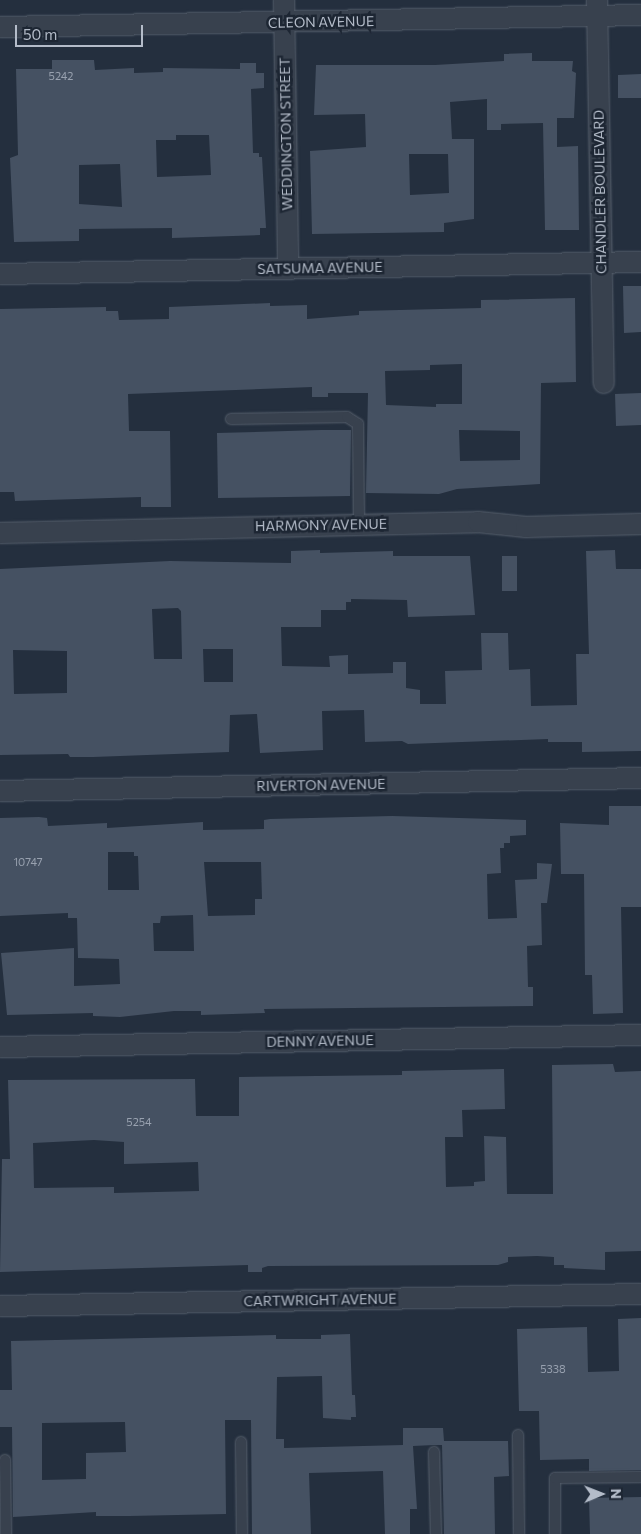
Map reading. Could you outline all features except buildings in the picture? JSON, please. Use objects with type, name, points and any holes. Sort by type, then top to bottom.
[{"type":"street","name":"WEDDINGTON STREET","points":[[284,0],[288,268]]},
{"type":"street","name":"CLEON AVENUE","points":[[0,28],[284,22],[597,8],[641,16]]},
{"type":"street","name":"CHANDLER BOULEVARD","points":[[597,8],[604,383]]},
{"type":"street","name":"SATSUMA AVENUE","points":[[0,274],[641,262]]},
{"type":"street","name":"HARMONY AVENUE","points":[[0,533],[360,524],[505,523],[526,527],[641,524]]},
{"type":"street","name":"RIVERTON AVENUE","points":[[0,791],[641,778]]},
{"type":"street","name":"DENNY AVENUE","points":[[0,1047],[641,1035]]},
{"type":"street","name":"CARTWRIGHT AVENUE","points":[[0,1306],[641,1294]]},
{"type":"lane","points":[[231,420],[347,417],[358,424],[360,524]]},
{"type":"lane","points":[[518,1434],[519,1534]]},
{"type":"lane","points":[[241,1442],[242,1534]]},
{"type":"lane","points":[[434,1452],[436,1534]]},
{"type":"lane","points":[[5,1460],[6,1534]]},
{"type":"lane","points":[[555,1534],[555,1478],[641,1476]]}]
